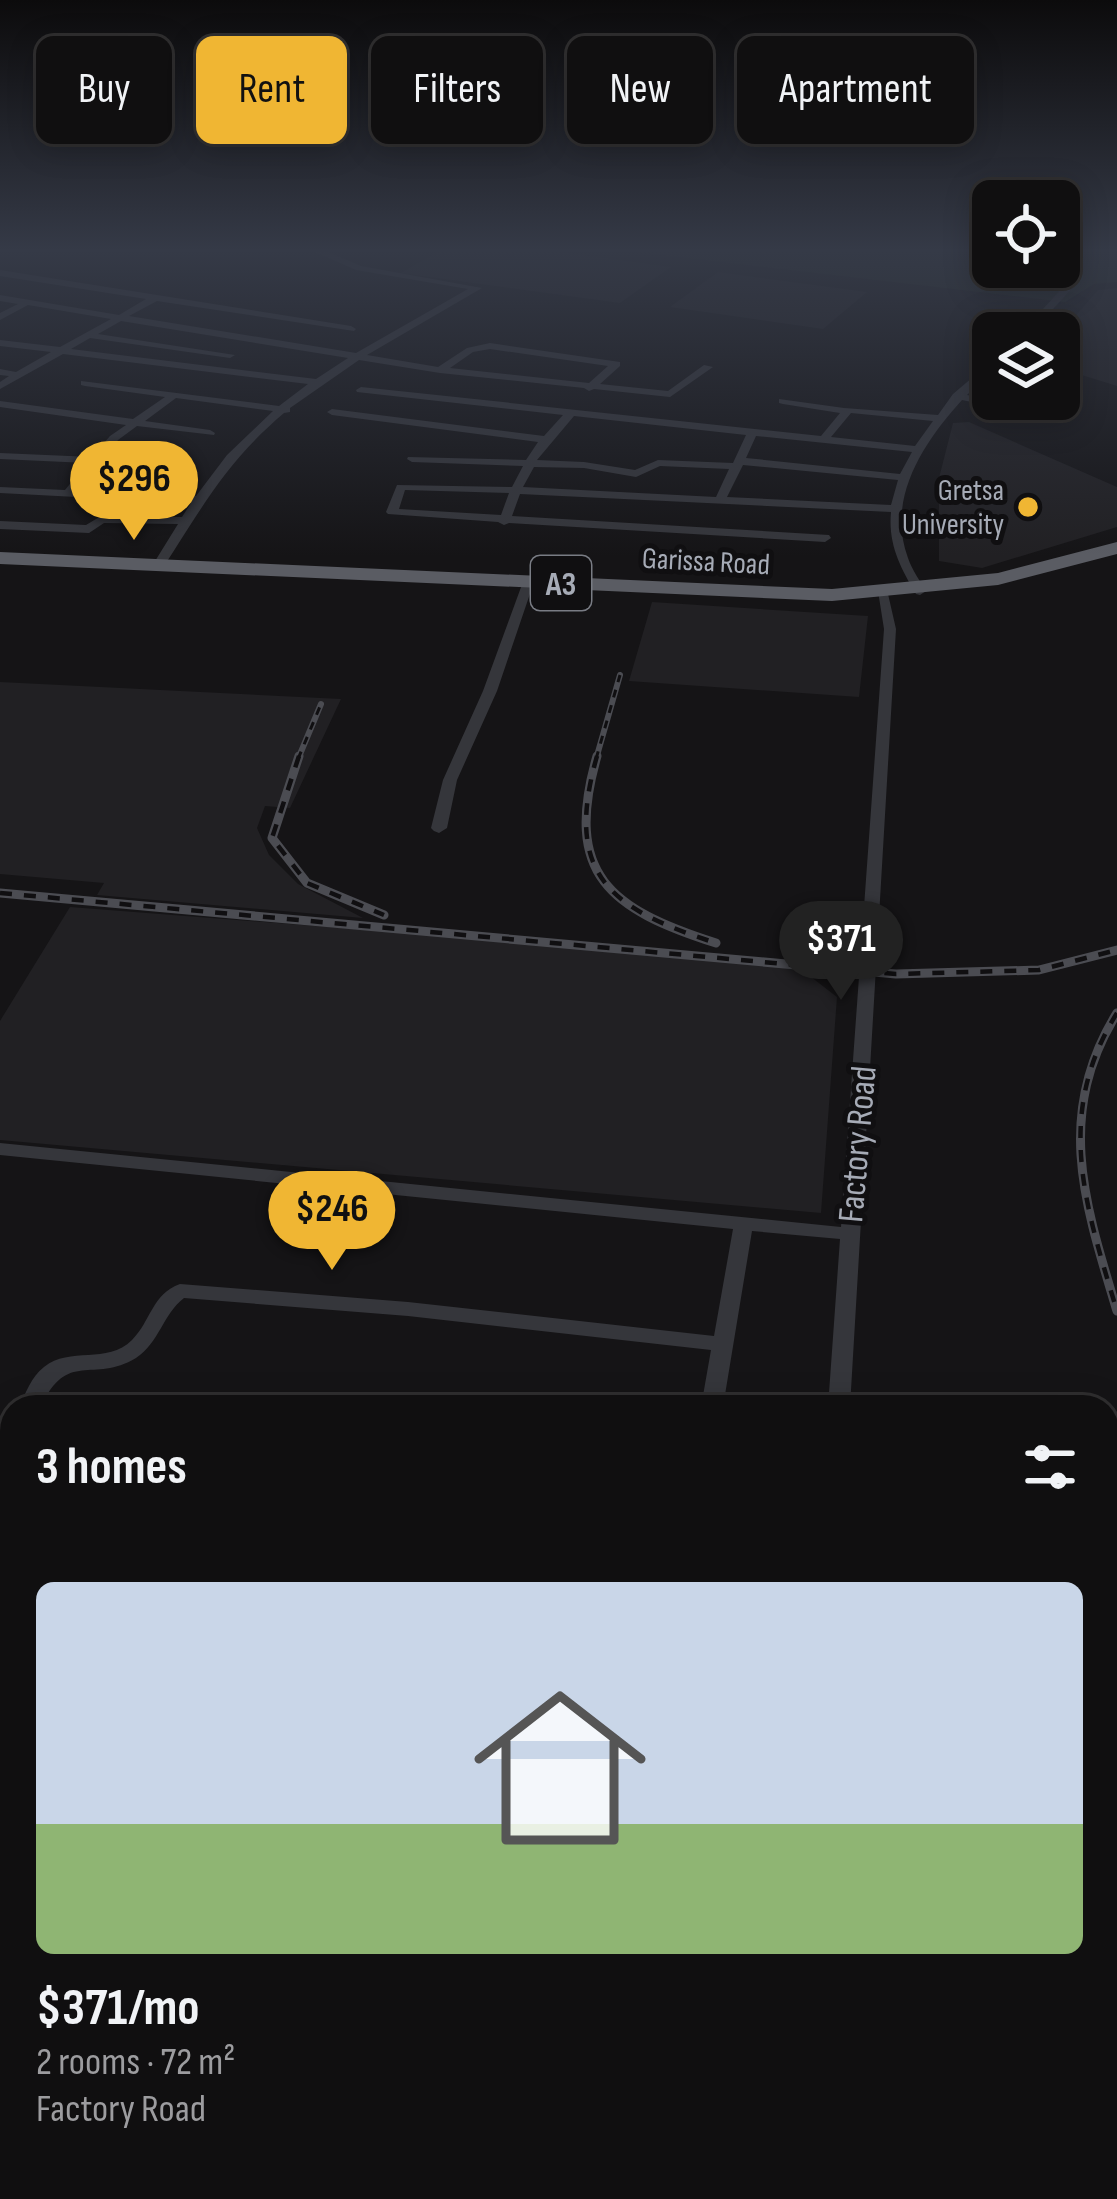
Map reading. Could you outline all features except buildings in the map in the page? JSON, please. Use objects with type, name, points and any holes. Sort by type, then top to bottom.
[{"type":"highway","name":"Garissa Road","points":[[0,558],[882,594],[998,579],[1117,548]]},
{"type":"street","points":[[0,386],[57,351]]},
{"type":"street","points":[[63,351],[322,382]]},
{"type":"street","points":[[196,351],[230,355]]},
{"type":"street","points":[[207,368],[239,351]]},
{"type":"street","points":[[312,351],[440,370],[670,394],[708,367]]},
{"type":"street","points":[[158,566],[234,452],[322,382],[373,351]]},
{"type":"street","points":[[440,370],[469,351]]},
{"type":"street","points":[[522,351],[616,364]]},
{"type":"street","points":[[589,388],[629,355]]},
{"type":"street","points":[[0,372],[17,374]]},
{"type":"street","points":[[507,406],[531,381]]},
{"type":"street","points":[[85,383],[286,410]]},
{"type":"street","points":[[920,591],[895,553],[893,509],[938,418],[972,383]]},
{"type":"street","points":[[362,390],[920,450]]},
{"type":"street","points":[[960,394],[972,397]]},
{"type":"street","points":[[68,493],[94,460],[174,395]]},
{"type":"street","points":[[425,424],[452,401]]},
{"type":"street","points":[[784,401],[938,418]]},
{"type":"street","points":[[0,404],[210,433]]},
{"type":"street","points":[[465,429],[489,404]]},
{"type":"street","points":[[824,439],[844,411]]},
{"type":"street","points":[[332,412],[546,440]]},
{"type":"street","points":[[504,523],[528,464],[572,413]]},
{"type":"street","points":[[658,463],[672,424]]},
{"type":"street","points":[[720,501],[752,433]]},
{"type":"street","points":[[0,456],[183,464]]},
{"type":"street","points":[[412,460],[636,474],[658,463],[738,464],[907,478]]},
{"type":"street","points":[[119,496],[144,462]]},
{"type":"street","points":[[825,538],[504,523],[392,512],[401,487],[893,509]]},
{"type":"street","points":[[0,490],[200,500]]},
{"type":"street","points":[[679,531],[686,499]]},
{"type":"street","points":[[768,535],[771,503]]},
{"type":"street","points":[[0,525],[89,529],[101,519],[188,521]]},
{"type":"street","points":[[440,828],[450,780],[490,691],[528,582]]},
{"type":"street","name":"Factory Road","points":[[840,1395],[890,629],[882,594]]},
{"type":"street","points":[[0,1149],[849,1234]]},
{"type":"street","points":[[714,1395],[743,1225]]},
{"type":"street","points":[[34,1395],[40,1378],[53,1367],[120,1357],[138,1347],[167,1298],[180,1291],[408,1309],[722,1344]]},
{"type":"shaded area","points":[[1080,351],[1117,351],[1117,386],[1080,375]]},
{"type":"shaded area","name":"Gretsa University","points":[[969,422],[1117,487],[1117,527],[982,568],[939,561],[939,478],[953,423]]},
{"type":"shaded area","points":[[652,602],[868,616],[859,697],[629,681]]},
{"type":"shaded area","points":[[0,682],[341,699],[290,808],[265,806],[257,828],[269,855],[298,884],[363,918],[97,895],[104,883],[0,874]]},
{"type":"shaded area","points":[[70,907],[793,963],[837,997],[821,1213],[0,1140],[0,1021]]},
{"type":"railway","points":[[596,759],[620,675]]},
{"type":"railway","points":[[298,759],[321,704]]},
{"type":"railway","points":[[597,756],[586,831],[604,881],[648,916],[716,943]]},
{"type":"railway","points":[[298,759],[272,838],[307,883],[384,915]]},
{"type":"railway","points":[[0,893],[896,974],[1039,970],[1117,950]]},
{"type":"railway","points":[[1117,1013],[1098,1050],[1081,1124],[1086,1197],[1117,1311]]},
{"type":"place","name":"Gretsa University","points":[[1028,507]]}]
